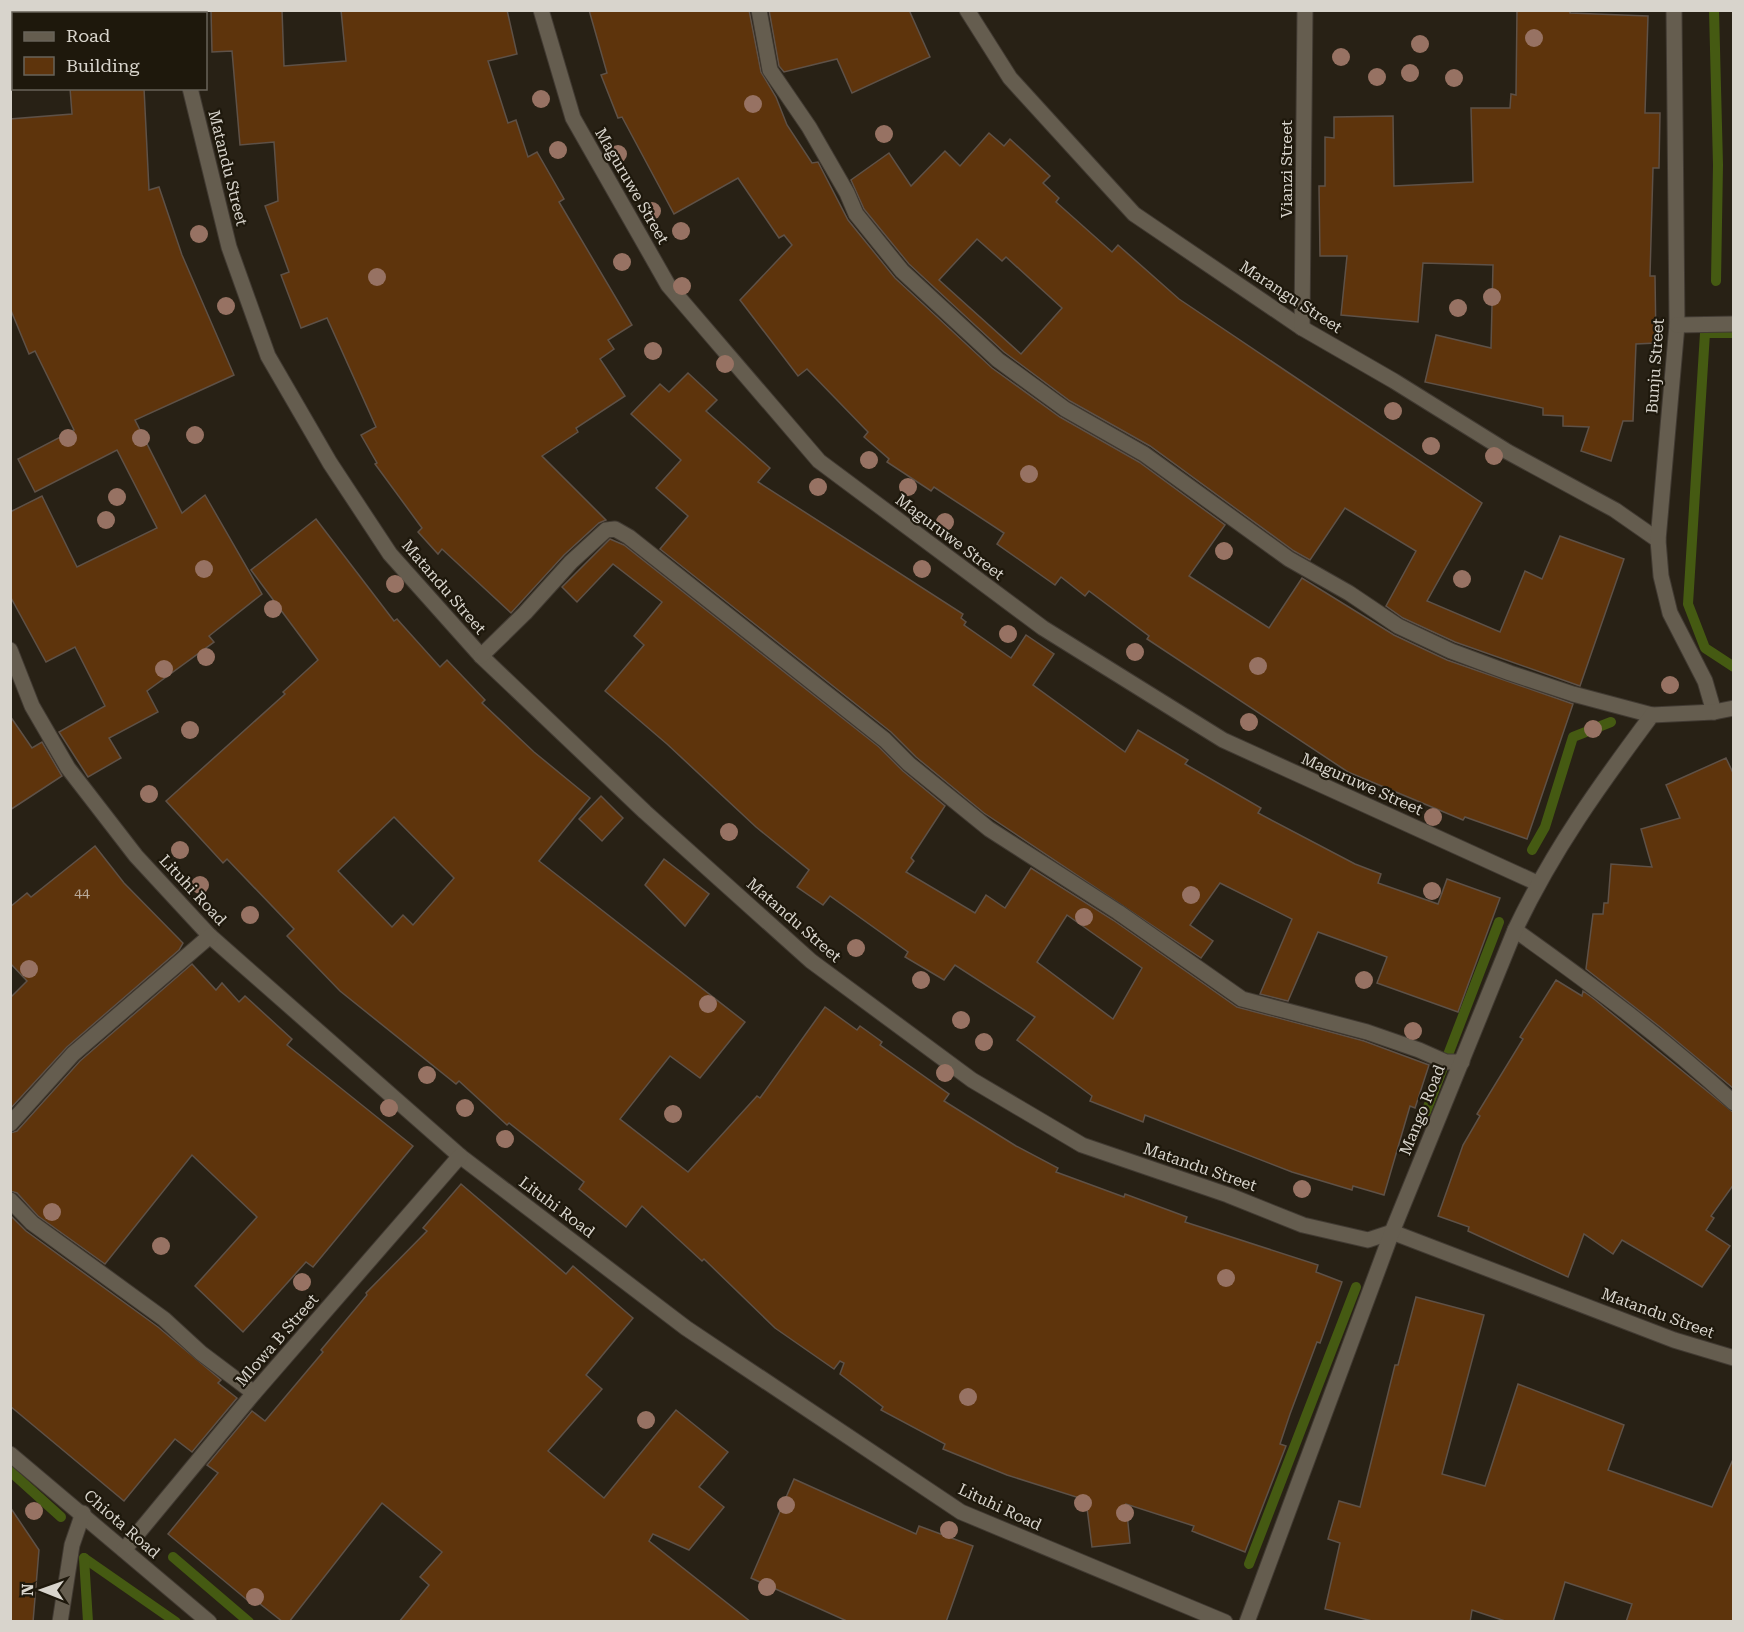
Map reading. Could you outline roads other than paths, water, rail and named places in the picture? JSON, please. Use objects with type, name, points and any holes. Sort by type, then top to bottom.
[{"type":"street","name":"Maguruwe Street","points":[[541,10],[573,118],[668,285],[819,461],[1042,628],[1223,740],[1537,883]]},
{"type":"street","points":[[759,10],[770,70],[809,127],[847,193],[856,214],[902,271],[998,360],[1065,409],[1144,454],[1289,559],[1398,626],[1451,651],[1573,694],[1652,715],[1714,712],[1734,708]]},
{"type":"street","name":"Marangu Street","points":[[967,10],[1010,78],[1134,214],[1302,328],[1394,381],[1508,452],[1615,510],[1658,540]]},
{"type":"street","name":"Vianzi Street","points":[[1302,328],[1305,10]]},
{"type":"street","name":"Bunju Street","points":[[1674,10],[1677,325],[1658,540],[1661,576],[1670,614],[1705,681],[1714,712]]},
{"type":"street","name":"Matandu Street","points":[[190,90],[229,247],[268,356],[330,463],[390,554],[481,656],[645,812],[811,961],[972,1080],[1082,1145],[1228,1195],[1303,1225],[1368,1240],[1392,1232],[1674,1340],[1734,1358]]},
{"type":"street","points":[[1677,325],[1734,324]]},
{"type":"street","points":[[481,656],[525,613],[571,562],[606,530],[615,529],[629,537],[794,666],[989,830],[1118,912],[1242,999],[1367,1032],[1446,1062],[1462,1062]]},
{"type":"street","name":"Lituhi Road","points":[[10,650],[32,706],[68,768],[136,856],[210,936],[460,1156],[686,1328],[961,1512],[1225,1622]]},
{"type":"street","name":"Mango Road","points":[[1247,1622],[1392,1232],[1515,930],[1537,883],[1582,809],[1652,715]]},
{"type":"street","points":[[1515,930],[1601,991],[1680,1054],[1734,1103]]},
{"type":"street","points":[[10,1124],[74,1054],[210,936]]},
{"type":"street","name":"Mlowa B Street","points":[[124,1550],[254,1393],[460,1156]]},
{"type":"street","points":[[10,1200],[32,1223],[164,1319],[201,1353],[254,1393]]},
{"type":"street","name":"Chiota Road","points":[[10,1454],[83,1513],[209,1622]]},
{"type":"street","points":[[60,1622],[72,1545],[83,1513]]},
{"type":"waterway","points":[[1714,10],[1718,165],[1716,281]]},
{"type":"waterway","points":[[1734,333],[1705,333],[1688,604],[1705,648],[1734,667]]},
{"type":"waterway","points":[[1532,850],[1545,827],[1573,737],[1611,722]]},
{"type":"waterway","points":[[1426,1112],[1499,922]]},
{"type":"waterway","points":[[1249,1564],[1356,1287]]},
{"type":"waterway","points":[[10,1471],[61,1517]]},
{"type":"waterway","points":[[173,1557],[249,1622]]},
{"type":"waterway","points":[[84,1558],[176,1622]]},
{"type":"waterway","points":[[84,1558],[88,1622]]}]
